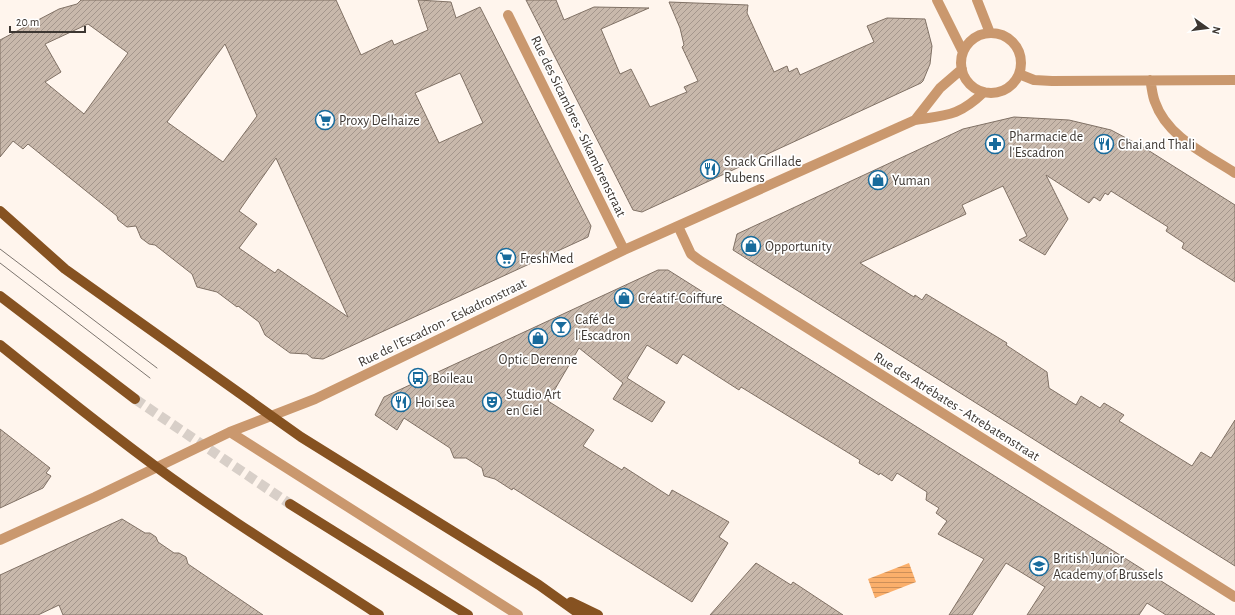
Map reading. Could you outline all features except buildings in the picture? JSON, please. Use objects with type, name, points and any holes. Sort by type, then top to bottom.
[{"type":"main road","points":[[0,211],[65,269],[270,416],[301,437],[539,585],[581,615]]},
{"type":"main road","points":[[0,296],[135,399]]},
{"type":"main road","points":[[0,345],[108,432],[156,467],[256,535],[380,615]]},
{"type":"main road","points":[[290,504],[468,615]]},
{"type":"main road","points":[[539,585],[598,615]]},
{"type":"street","points":[[937,0],[963,52],[962,69],[970,84],[984,92],[1001,91],[1008,87],[1019,74],[1021,62],[1018,51],[1012,41],[1002,35],[990,33],[979,36],[970,42],[963,52]]},
{"type":"street","points":[[976,0],[990,33]]},
{"type":"street","name":"Rue des Sicambres - Sikambrenstraat","points":[[508,15],[624,250]]},
{"type":"street","name":"Rue de l'Escadron - Eskadronstraat","points":[[915,120],[940,88],[962,69]]},
{"type":"street","points":[[1019,74],[1034,80],[1052,81],[1235,80]]},
{"type":"street","points":[[1150,80],[1155,102],[1164,120],[1178,137],[1235,173]]},
{"type":"street","name":"Rue de l'Escadron - Eskadronstraat","points":[[0,540],[95,497],[230,432],[315,399],[624,250],[915,120],[953,114],[969,106],[984,92]]},
{"type":"street","name":"Rue des Atrébates - Atrebatenstraat","points":[[678,226],[691,254],[699,260],[1235,597]]},
{"type":"street","points":[[230,432],[518,615]]},
{"type":"shaded area","points":[[909,563],[916,582],[875,598],[868,579]]},
{"type":"tunnel","points":[[135,399],[290,504]]},
{"type":"tram line","points":[[0,249],[157,368]]},
{"type":"tram line","points":[[0,263],[150,378]]},
{"type":"place","name":"Proxy Delhaize","points":[[325,120]]},
{"type":"place","name":"Pharmacie de l'Escadron","points":[[995,144]]},
{"type":"place","name":"Chai and Thali","points":[[1104,144]]},
{"type":"place","name":"Snack Grillade Rubens","points":[[710,169]]},
{"type":"place","name":"Yuman","points":[[878,180]]},
{"type":"place","name":"Opportunity","points":[[751,246]]},
{"type":"place","name":"FreshMed","points":[[506,258]]},
{"type":"place","name":"Créatif-Coiffure","points":[[624,298]]},
{"type":"place","name":"Café de l'Escadron","points":[[561,327]]},
{"type":"place","name":"Optic Derenne","points":[[538,338]]},
{"type":"place","name":"Boileau","points":[[418,378]]},
{"type":"place","name":"Hoi sea","points":[[401,402]]},
{"type":"place","name":"Studio Art en Ciel","points":[[492,402]]},
{"type":"place","name":"British Junior Academy of Brussels","points":[[1039,566]]}]
